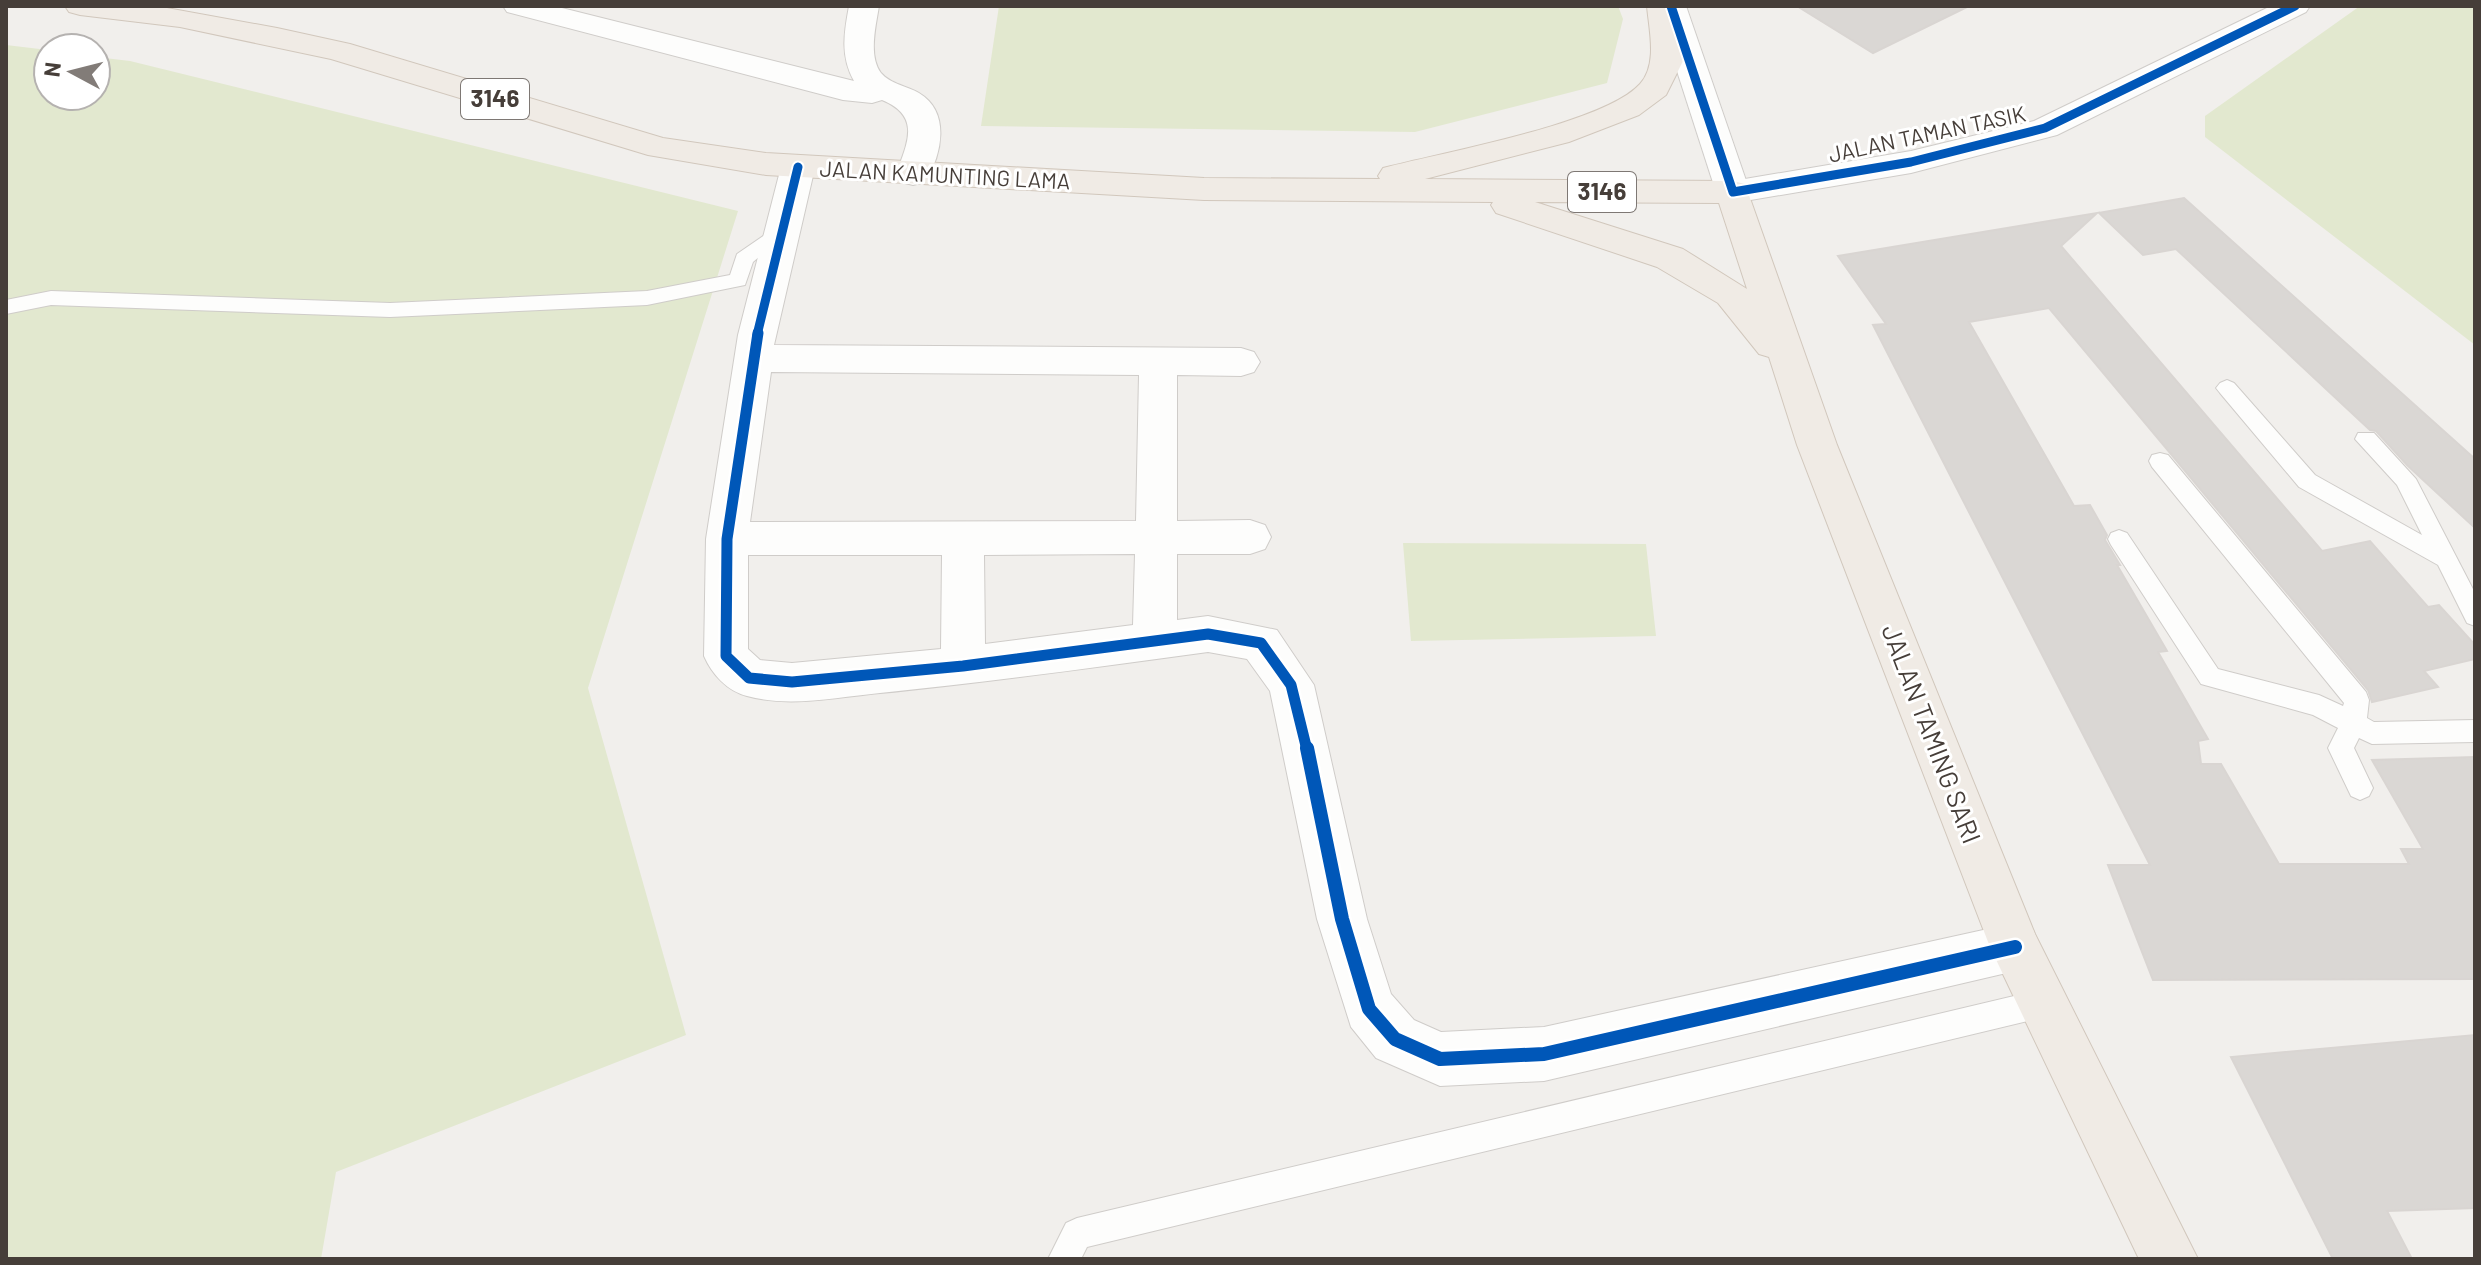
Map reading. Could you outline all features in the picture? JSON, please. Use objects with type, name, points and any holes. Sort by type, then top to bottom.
[{"type":"main road","name":"JALAN KAMUNTING LAMA","points":[[80,6],[180,18],[277,37],[339,51],[660,148],[798,167],[1204,189],[1733,192]]},
{"type":"main road","points":[[1317,189],[1407,174],[1557,135],[1628,108],[1655,88],[1667,61],[1662,6]]},
{"type":"main road","points":[[1470,192],[1670,258],[1731,294],[1789,365]]},
{"type":"main road","name":"JALAN TAMING SARI","points":[[1733,192],[1789,365],[2015,947],[2169,1259]]},
{"type":"street","points":[[518,6],[829,87],[872,93],[883,90]]},
{"type":"street","points":[[864,6],[857,37],[863,74],[883,90],[910,101],[923,118],[925,136],[913,174]]},
{"type":"street","points":[[1671,6],[1733,192]]},
{"type":"street","name":"JALAN TAMAN TASIK","points":[[1733,192],[1911,162],[2045,128],[2295,6]]},
{"type":"street","points":[[798,167],[755,358],[727,539],[726,656],[749,678],[792,682],[963,666],[1208,634],[1261,643],[1291,685],[1342,919],[1369,1009],[1395,1039],[1440,1059],[1544,1054],[2015,947]]},
{"type":"street","points":[[755,358],[1241,362]]},
{"type":"street","points":[[1155,639],[1158,361]]},
{"type":"street","points":[[727,539],[1250,537]]},
{"type":"street","points":[[963,538],[963,666]]},
{"type":"lane","points":[[6,307],[51,298],[390,310],[647,298],[738,280],[744,259],[782,229]]},
{"type":"lane","points":[[2227,388],[2307,481],[2446,559]]},
{"type":"lane","points":[[2366,439],[2405,479],[2475,616]]},
{"type":"lane","points":[[2160,461],[2357,700],[2353,724],[2341,748],[2360,788]]},
{"type":"lane","points":[[2119,539],[2210,677],[2319,706],[2372,733],[2475,731]]},
{"type":"lane","points":[[1064,1259],[1077,1234],[2044,1003]]},
{"type":"green space","points":[[999,6],[1618,6],[1623,19],[1607,83],[1415,132],[981,126]]},
{"type":"green space","points":[[2360,6],[2475,6],[2475,345],[2205,137],[2205,116]]},
{"type":"green space","points":[[6,45],[32,48],[32,112],[112,112],[112,59],[130,61],[738,211],[588,688],[686,1035],[336,1172],[321,1259],[6,1259]]},
{"type":"green space","points":[[1403,543],[1646,544],[1656,636],[1411,641]]},
{"type":"building","points":[[1797,6],[1969,6],[1873,53]]},
{"type":"building","points":[[2184,198],[2475,459],[2475,528],[2407,465],[2376,431],[2370,430],[2176,249],[2143,255],[2099,213]]},
{"type":"building","points":[[2097,213],[2061,246],[2322,551],[2370,541],[2428,607],[2439,605],[2475,645],[2475,659],[2424,671],[2438,687],[2372,702],[2368,690],[2049,308],[1969,322],[2074,506],[2090,505],[2107,535],[2105,540],[2120,565],[2117,565],[2167,651],[2158,652],[2208,739],[2198,741],[2201,764],[2221,764],[2279,864],[2409,864],[2401,849],[2423,849],[2372,760],[2475,757],[2475,979],[2153,980],[2108,865],[2150,865],[1873,325],[1886,324],[1838,256]]},
{"type":"building","points":[[2475,1035],[2475,1208],[2387,1211],[2412,1259],[2333,1259],[2231,1057]]},
{"type":"cycle path","points":[[1671,6],[1733,192],[1911,162],[2045,128],[2295,6]]},
{"type":"cycle path","points":[[798,167],[757,335],[727,539],[726,656],[749,678],[792,682],[963,666],[1208,634],[1261,643],[1291,685],[1342,919],[1369,1009],[1395,1039],[1440,1059],[1544,1054],[2015,947]]}]
